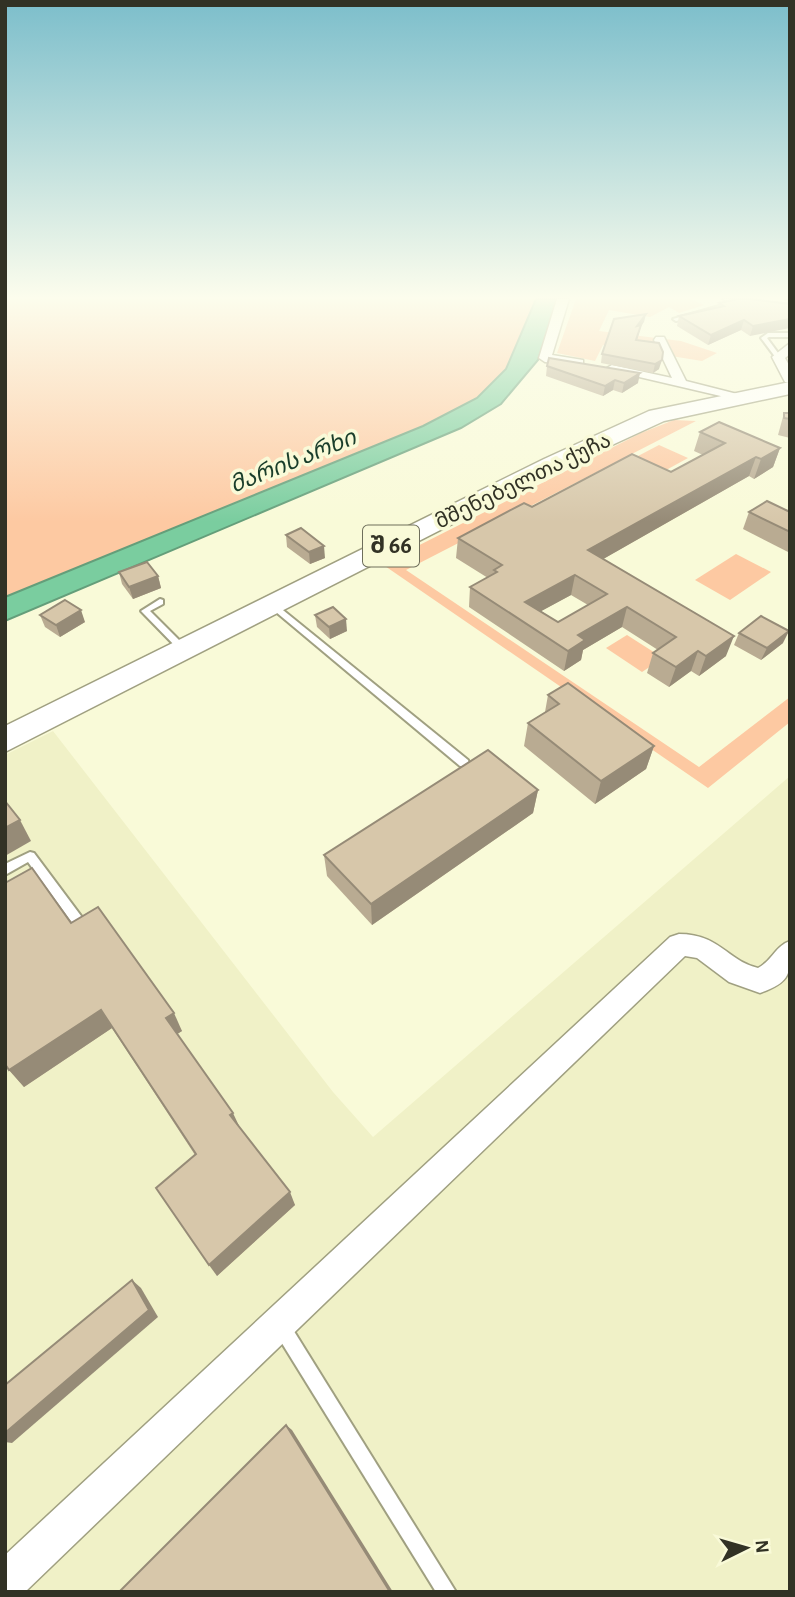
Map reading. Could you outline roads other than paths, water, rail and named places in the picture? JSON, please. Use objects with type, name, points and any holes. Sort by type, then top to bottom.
[{"type":"main road","name":"მშენებელთა ქუჩა","points":[[5,740],[552,464],[657,416],[790,388]]},
{"type":"street","points":[[626,374],[742,397]]},
{"type":"street","points":[[678,374],[680,384]]},
{"type":"street","points":[[5,1583],[679,945],[696,944],[711,951],[739,974],[760,981],[775,973],[790,953]]},
{"type":"lane","points":[[160,601],[145,611],[184,650]]},
{"type":"lane","points":[[273,605],[464,763]]},
{"type":"lane","points":[[5,870],[30,856],[83,928]]},
{"type":"lane","points":[[280,1324],[447,1592]]},
{"type":"water label","name":"მარის არხი","points":[[293,462]]}]
